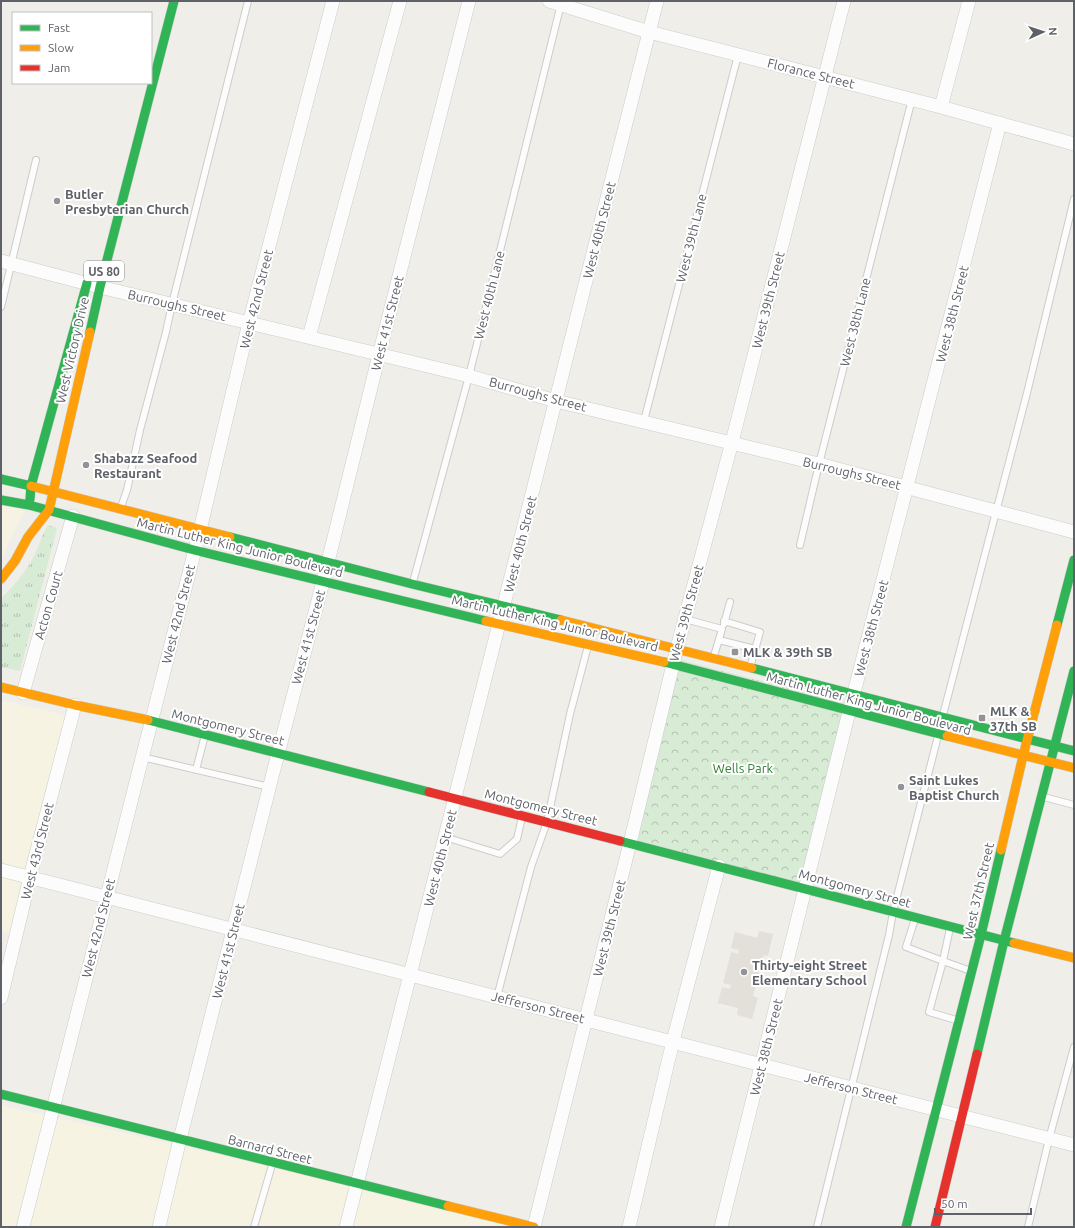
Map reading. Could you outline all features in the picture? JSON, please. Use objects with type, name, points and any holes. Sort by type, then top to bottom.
[{"type":"main road","name":"West Victory Drive","points":[[152,76],[174,1]]},
{"type":"main road","name":"West Victory Drive","points":[[28,510],[31,486],[150,84]]},
{"type":"main road","name":"West Victory Drive","points":[[1,579],[15,561],[28,537],[49,510],[92,282]]},
{"type":"main road","name":"Martin Luther King Junior Boulevard","points":[[1,479],[412,584],[677,648],[854,695],[1023,756],[1074,768]]},
{"type":"main road","name":"Martin Luther King Junior Boulevard","points":[[1,500],[28,510],[49,510],[194,550],[500,625],[673,664],[850,711],[1028,740],[1074,751]]},
{"type":"main road","name":"West Victory Drive","points":[[28,525],[28,537]]},
{"type":"main road","name":"West 37th Street","points":[[906,1227],[981,935],[1023,756],[1074,560]]},
{"type":"main road","points":[[935,1227],[1004,941],[1074,671]]},
{"type":"main road","name":"Montgomery Street","points":[[1,687],[75,705],[151,720],[1074,958]]},
{"type":"main road","name":"Barnard Street","points":[[1,1094],[272,1163],[534,1227]]},
{"type":"street","name":"West 42nd Street","points":[[23,1227],[200,530],[249,322],[333,1]]},
{"type":"street","points":[[309,337],[400,1]]},
{"type":"street","name":"West 41st Street","points":[[159,1227],[233,929],[323,582],[469,1]]},
{"type":"street","name":"West 40th Street","points":[[346,1227],[500,625],[657,1]]},
{"type":"street","name":"West 39th Street","points":[[534,1227],[677,648],[732,442],[844,1]]},
{"type":"street","points":[[941,107],[969,1]]},
{"type":"street","name":"Florance Street","points":[[555,3],[649,32],[912,99],[1074,144]]},
{"type":"street","name":"West 38th Street","points":[[721,1227],[854,695],[1000,123]]},
{"type":"street","name":"Burroughs Street","points":[[6,262],[468,376],[556,400],[732,442],[908,487],[1074,532]]},
{"type":"street","name":"Acton Court","points":[[23,693],[73,516]]},
{"type":"street","name":"West 43rd Street","points":[[1,998],[30,877],[75,705]]},
{"type":"street","points":[[630,1227],[674,1042],[719,866]]},
{"type":"street","name":"Jefferson Street","points":[[1,870],[1074,1145]]},
{"type":"lane","points":[[120,509],[127,490],[140,430],[166,332],[248,1]]},
{"type":"lane","name":"West 40th Lane","points":[[412,584],[468,376],[555,3]]},
{"type":"lane","name":"West 39th Lane","points":[[644,421],[738,55]]},
{"type":"lane","name":"West 38th Lane","points":[[800,545],[819,464],[912,99]]},
{"type":"lane","points":[[1,307],[6,262],[36,160]]},
{"type":"lane","points":[[817,1227],[889,935],[893,912],[1074,199]]},
{"type":"lane","points":[[713,658],[730,602]]},
{"type":"lane","points":[[685,619],[722,629]]},
{"type":"lane","points":[[724,621],[760,632],[750,668]]},
{"type":"lane","points":[[719,640],[755,649]]},
{"type":"lane","points":[[497,997],[531,867],[547,822],[570,714],[588,645]]},
{"type":"lane","points":[[196,770],[205,734]]},
{"type":"lane","points":[[142,757],[269,787]]},
{"type":"lane","points":[[1042,797],[1074,805]]},
{"type":"lane","points":[[445,837],[500,854],[517,839],[522,816]]},
{"type":"lane","points":[[916,918],[906,946],[972,971]]},
{"type":"lane","points":[[950,927],[943,961],[929,1012],[959,1021]]},
{"type":"lane","points":[[1028,1227],[1049,1139],[1074,1047]]},
{"type":"lane","points":[[254,1227],[272,1163]]},
{"type":"shaded area","points":[[1,498],[27,504],[1,558]]},
{"type":"shaded area","points":[[1,700],[65,715],[10,933],[1,931]]},
{"type":"shaded area","name":"Thirty-eight Street Elementary School","points":[[759,931],[773,934],[768,956],[764,955],[753,996],[758,998],[752,1019],[737,1015],[738,1008],[718,1003],[722,987],[730,989],[731,985],[723,983],[731,952],[738,954],[739,950],[731,948],[735,932],[757,938]]},
{"type":"shaded area","points":[[1,1105],[534,1227],[1,1227]]},
{"type":"green space","points":[[48,525],[57,528],[20,671],[1,667],[1,598],[15,584],[27,568]]},
{"type":"green space","name":"Wells Park","points":[[681,660],[849,704],[803,884],[636,841]]},
{"type":"traffic: fast","points":[[90,332],[100,287],[174,1]]},
{"type":"traffic: fast","points":[[30,499],[31,486],[87,283]]},
{"type":"traffic: fast","points":[[1,479],[31,486]]},
{"type":"traffic: fast","points":[[1,500],[29,505]]},
{"type":"traffic: fast","points":[[29,505],[194,550],[486,621]]},
{"type":"traffic: fast","points":[[230,537],[412,584],[561,620]]},
{"type":"traffic: fast","points":[[1057,625],[1074,560]]},
{"type":"traffic: fast","points":[[664,662],[947,736]]},
{"type":"traffic: fast","points":[[752,668],[1074,751]]},
{"type":"traffic: fast","points":[[977,1054],[1004,941],[1074,671]]},
{"type":"traffic: fast","points":[[148,720],[429,792]]},
{"type":"traffic: fast","points":[[620,841],[1014,943]]},
{"type":"traffic: fast","points":[[906,1227],[981,935],[1001,850]]},
{"type":"traffic: fast","points":[[1,1094],[448,1206]]},
{"type":"traffic: slow","points":[[1,579],[15,561],[28,537],[49,510],[90,332]]},
{"type":"traffic: slow","points":[[31,486],[230,537]]},
{"type":"traffic: slow","points":[[561,620],[752,668]]},
{"type":"traffic: slow","points":[[486,621],[664,662]]},
{"type":"traffic: slow","points":[[1001,850],[1023,756],[1057,625]]},
{"type":"traffic: slow","points":[[1,687],[75,705],[148,720]]},
{"type":"traffic: slow","points":[[947,736],[1074,768]]},
{"type":"traffic: slow","points":[[1014,943],[1074,958]]},
{"type":"traffic: slow","points":[[448,1206],[534,1227]]},
{"type":"traffic: jam","points":[[429,792],[620,841]]},
{"type":"traffic: jam","points":[[935,1227],[977,1054]]},
{"type":"place","name":"Butler Presbyterian Church","points":[[57,201]]},
{"type":"place","name":"Shabazz Seafood Restaurant","points":[[86,465]]},
{"type":"place","name":"MLK & 39th SB","points":[[735,652]]},
{"type":"place","name":"MLK & 37th SB","points":[[982,718]]},
{"type":"place","name":"Saint Lukes Baptist Church","points":[[901,787]]},
{"type":"place","name":"Thirty-eight Street Elementary School","points":[[744,972]]}]
